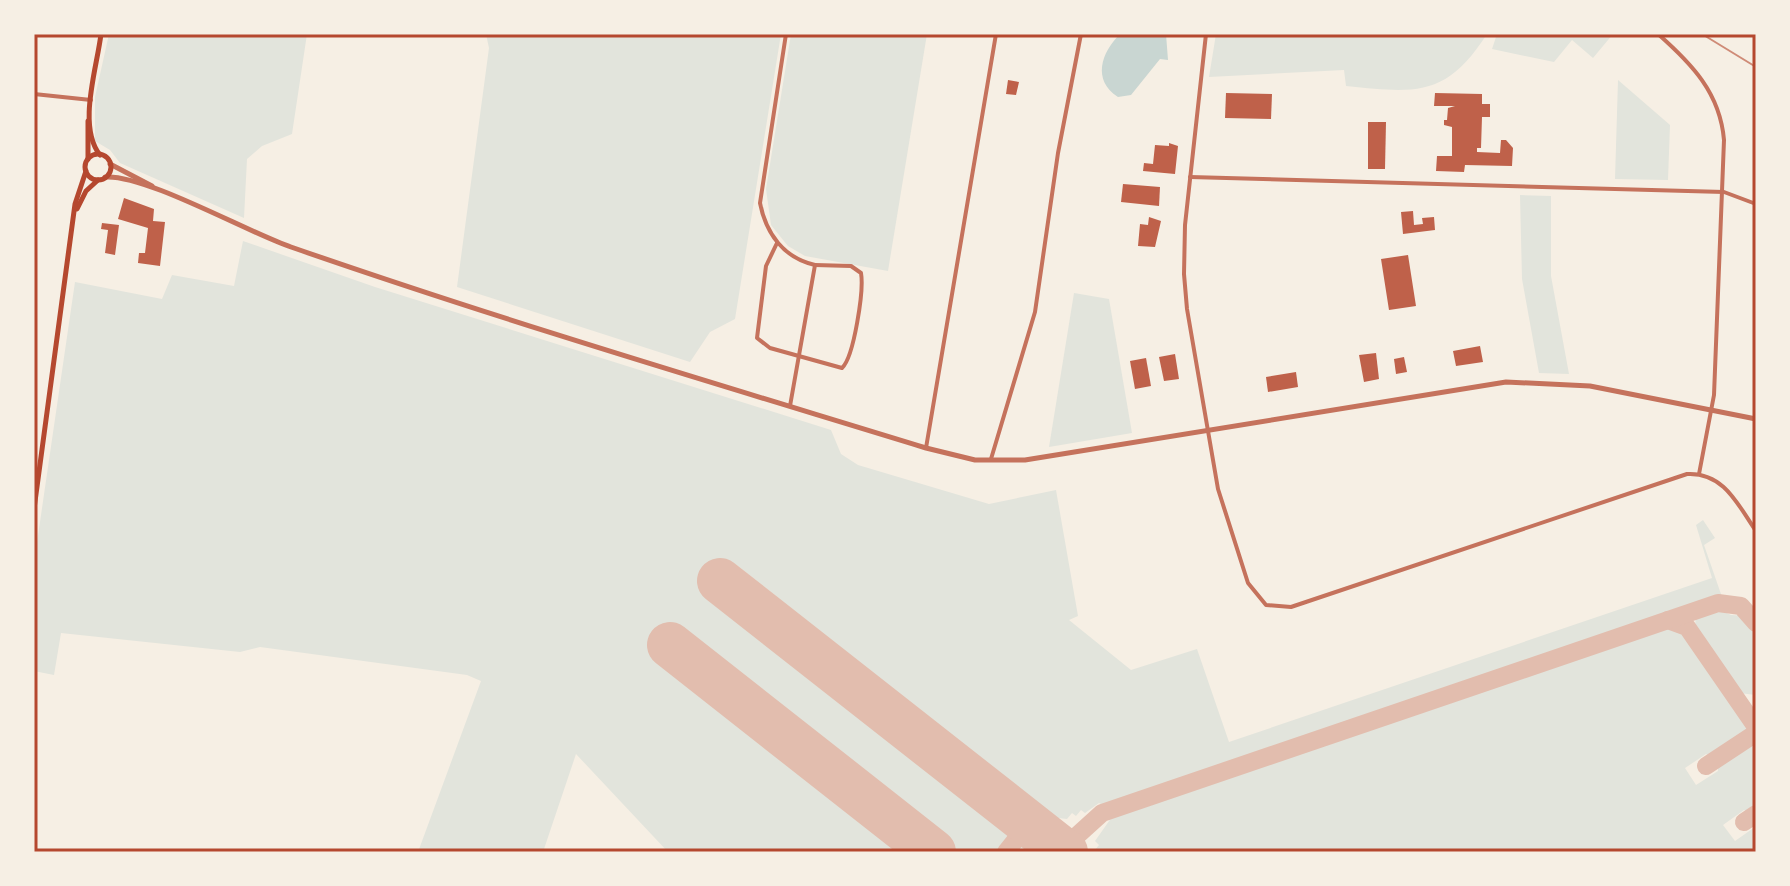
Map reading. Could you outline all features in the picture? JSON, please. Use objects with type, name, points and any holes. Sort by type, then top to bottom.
[{"type":"main road","points":[[34,509],[75,214],[88,160],[87,128],[101,34]]},
{"type":"main road","points":[[75,214],[86,191],[105,177],[110,164],[100,155],[91,131],[92,100]]},
{"type":"main road","points":[[88,160],[100,155]]},
{"type":"main road","points":[[86,171],[98,180]]},
{"type":"street","points":[[777,243],[766,266],[757,338],[770,348],[842,368],[849,359],[862,285],[861,273],[851,266],[815,265],[794,257],[777,243],[768,229],[760,203],[786,34]]},
{"type":"street","points":[[926,448],[996,34]]},
{"type":"street","points":[[991,462],[1035,312],[1058,153],[1081,34]]},
{"type":"street","points":[[1206,34],[1190,177],[1184,274],[1222,504],[1248,583],[1259,600],[1276,608],[1291,607],[1674,476],[1699,474],[1724,486],[1756,531]]},
{"type":"street","points":[[1658,34],[1698,72],[1714,100],[1724,140],[1712,410],[1699,474]]},
{"type":"street","points":[[34,94],[92,100]]},
{"type":"street","points":[[110,164],[160,191],[249,231],[357,270],[926,448],[991,462],[1025,460],[1506,382],[1590,386],[1756,419]]},
{"type":"street","points":[[105,177],[160,191]]},
{"type":"street","points":[[1190,177],[1724,192],[1756,204]]},
{"type":"street","points":[[790,406],[815,265]]},
{"type":"shaded area","points":[[109,34],[307,34],[292,134],[262,146],[247,159],[244,218],[120,163],[110,150],[95,141],[95,97]]},
{"type":"shaded area","points":[[486,34],[781,34],[735,319],[710,332],[690,362],[457,287],[489,48]]},
{"type":"shaded area","points":[[791,34],[927,34],[888,271],[805,256],[788,246],[771,225],[766,189]]},
{"type":"shaded area","points":[[1120,34],[1166,34],[1168,60],[1160,59],[1131,95],[1118,97],[1105,83],[1102,66],[1108,49]]},
{"type":"shaded area","points":[[1216,34],[1487,34],[1472,55],[1443,80],[1427,87],[1391,90],[1346,86],[1344,70],[1209,77]]},
{"type":"shaded area","points":[[1497,34],[1613,34],[1593,58],[1572,40],[1554,62],[1492,49]]},
{"type":"shaded area","points":[[1618,80],[1670,125],[1668,180],[1615,179]]},
{"type":"shaded area","points":[[1520,195],[1551,196],[1551,276],[1569,374],[1539,373],[1522,279]]},
{"type":"shaded area","points":[[243,241],[375,287],[831,430],[841,454],[858,465],[989,504],[1056,490],[1078,616],[1069,620],[1131,670],[1197,649],[1229,742],[1712,578],[1696,525],[1703,520],[1715,538],[1704,545],[1722,597],[1105,806],[1099,803],[1085,813],[1081,810],[1076,816],[1072,813],[1067,819],[1050,817],[1047,820],[771,603],[776,596],[734,563],[707,599],[743,627],[748,621],[1042,852],[668,852],[576,754],[543,852],[418,852],[481,681],[467,675],[260,647],[240,652],[61,633],[54,675],[34,671],[34,563],[75,282],[162,299],[172,275],[234,286]]},
{"type":"shaded area","points":[[1074,293],[1109,299],[1132,433],[1049,447]]},
{"type":"shaded area","points":[[1716,608],[1731,615],[1746,616],[1756,631],[1756,695],[1739,693],[1695,627],[1696,616]]},
{"type":"shaded area","points":[[1665,626],[1686,634],[1749,728],[1747,734],[1713,757],[1706,754],[1685,768],[1696,785],[1718,771],[1718,764],[1752,741],[1756,742],[1756,809],[1751,813],[1744,810],[1723,825],[1735,841],[1755,827],[1756,819],[1756,852],[1094,851],[1099,845],[1095,841],[1114,814]]},
{"type":"building","points":[[1008,80],[1019,82],[1016,95],[1006,94]]},
{"type":"building","points":[[1226,93],[1272,94],[1271,119],[1225,118]]},
{"type":"building","points":[[1435,93],[1482,94],[1482,104],[1490,104],[1490,117],[1482,117],[1481,148],[1477,148],[1477,152],[1500,153],[1501,140],[1506,140],[1513,148],[1512,166],[1465,165],[1464,172],[1436,171],[1437,156],[1452,156],[1452,127],[1444,125],[1444,120],[1447,120],[1448,108],[1455,106],[1434,106]]},
{"type":"building","points":[[1368,122],[1386,122],[1385,169],[1368,169]]},
{"type":"building","points":[[1169,143],[1178,146],[1175,174],[1143,171],[1144,163],[1153,164],[1155,145],[1169,146]]},
{"type":"building","points":[[1123,184],[1160,187],[1159,206],[1121,202]]},
{"type":"building","points":[[124,198],[154,209],[153,221],[165,222],[160,266],[138,263],[139,253],[145,253],[148,228],[118,219]]},
{"type":"building","points":[[1413,211],[1414,225],[1423,224],[1422,218],[1434,217],[1435,230],[1403,234],[1401,212]]},
{"type":"building","points":[[1149,217],[1161,221],[1155,247],[1138,246],[1140,224],[1148,225]]},
{"type":"building","points":[[102,223],[119,225],[115,255],[105,253],[108,230],[101,229]]},
{"type":"building","points":[[1408,255],[1416,306],[1389,310],[1381,259]]},
{"type":"building","points":[[1480,346],[1483,362],[1456,366],[1453,351]]},
{"type":"building","points":[[1376,353],[1379,379],[1364,382],[1359,355]]},
{"type":"building","points":[[1175,354],[1179,379],[1164,381],[1159,357]]},
{"type":"building","points":[[1404,357],[1407,372],[1396,374],[1394,359]]},
{"type":"building","points":[[1146,358],[1151,386],[1135,389],[1130,361]]},
{"type":"building","points":[[1296,372],[1298,387],[1268,392],[1266,377]]},
{"type":"taxiway","points":[[1049,839],[1070,842],[1102,813],[1718,603],[1741,606],[1756,623]]},
{"type":"taxiway","points":[[1668,620],[1687,627],[1756,727]]},
{"type":"taxiway","points":[[1706,766],[1756,733]]},
{"type":"taxiway","points":[[1744,822],[1756,814]]},
{"type":"taxiway","points":[[1006,852],[1029,823]]},
{"type":"runway","points":[[720,581],[1065,852]]},
{"type":"runway","points":[[670,645],[933,852]]},
{"type":"tram line","points":[[1702,34],[1756,67]]}]
